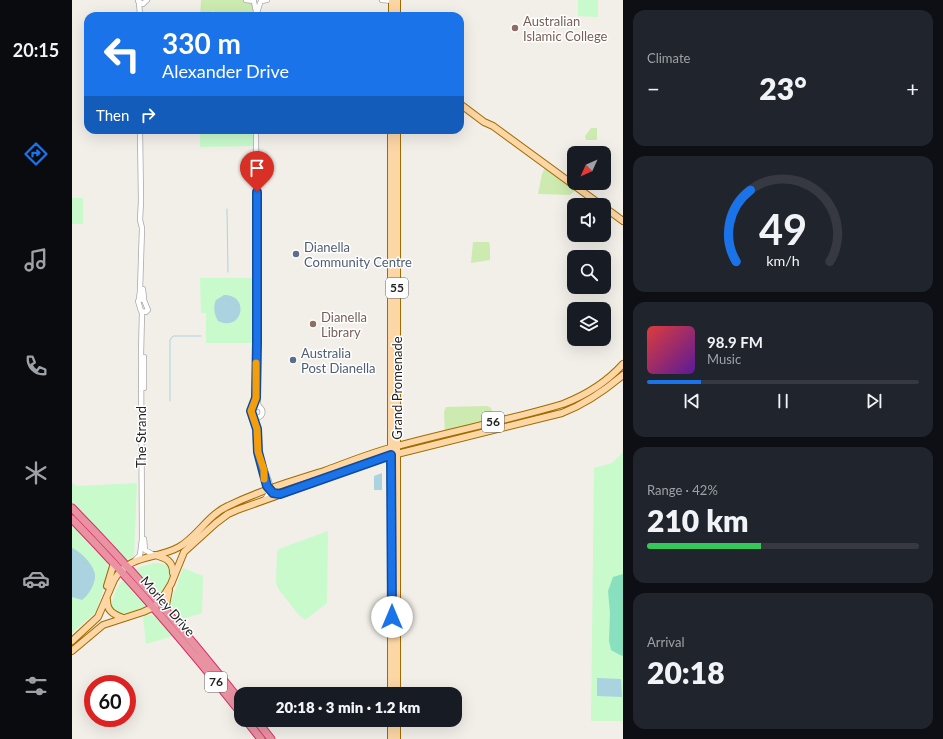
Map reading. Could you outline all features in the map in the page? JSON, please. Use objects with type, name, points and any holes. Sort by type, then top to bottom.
[{"type":"highway","name":"Morley Drive","points":[[72,508],[156,605],[177,634],[234,705]]},
{"type":"highway","name":"Morley Drive","points":[[72,519],[114,563],[124,568]]},
{"type":"highway","name":"Morley Drive","points":[[156,605],[168,613],[234,693]]},
{"type":"highway","points":[[252,727],[261,739]]},
{"type":"highway","points":[[262,727],[271,739]]},
{"type":"main road","points":[[392,12],[394,0]]},
{"type":"main road","points":[[394,0],[396,12]]},
{"type":"main road","points":[[464,102],[486,118],[493,126]]},
{"type":"main road","points":[[464,107],[484,122],[493,126],[591,198]]},
{"type":"main road","name":"Grand Promenade","points":[[392,134],[394,617],[397,687]]},
{"type":"main road","name":"Grand Promenade","points":[[394,447],[397,134]]},
{"type":"main road","points":[[611,212],[623,221]]},
{"type":"main road","name":"56","points":[[72,641],[98,617],[114,580],[124,568],[135,560],[172,550],[181,546],[220,511],[269,488],[394,447],[563,404],[600,385],[623,364]]},
{"type":"main road","name":"56","points":[[156,605],[172,582],[184,552],[228,514],[280,494],[394,455],[562,413],[591,399],[623,375]]},
{"type":"main road","points":[[154,555],[163,557],[170,561],[173,566],[172,582],[166,605],[168,613]]},
{"type":"main road","name":"56","points":[[114,563],[107,587],[107,606],[113,614],[123,618]]},
{"type":"main road","points":[[72,650],[98,628],[111,621],[143,612],[156,605]]},
{"type":"main road","name":"Grand Promenade","points":[[391,687],[394,617]]},
{"type":"main road","points":[[391,727],[391,739]]},
{"type":"main road","points":[[397,727],[397,739]]},
{"type":"street","points":[[246,0],[267,0]]},
{"type":"street","points":[[382,0],[394,0]]},
{"type":"street","points":[[142,1],[142,12]]},
{"type":"street","points":[[257,1],[257,12]]},
{"type":"street","points":[[141,299],[148,308],[144,312],[138,303],[141,299],[143,279],[144,228],[142,219],[144,201],[142,134]]},
{"type":"street","points":[[256,134],[257,388],[256,398],[251,411],[254,416],[257,429],[258,452],[270,484],[269,494],[264,500]]},
{"type":"street","name":"The Strand","points":[[144,312],[144,532],[146,551],[154,555]]},
{"type":"street","name":"The Strand","points":[[135,560],[140,555],[142,539],[140,355],[144,312]]},
{"type":"street","points":[[257,388],[259,407],[262,410],[257,429]]},
{"type":"street","points":[[253,408],[259,407]]},
{"type":"street","points":[[254,416],[260,416]]},
{"type":"street","points":[[269,488],[273,493],[280,494]]},
{"type":"green space","points":[[201,0],[254,0],[254,6],[257,4],[257,12],[200,12]]},
{"type":"green space","points":[[578,0],[598,0],[598,17],[578,16]]},
{"type":"green space","points":[[591,128],[597,128],[597,140],[586,140],[585,136]]},
{"type":"green space","points":[[200,134],[256,134],[256,146],[200,147]]},
{"type":"green space","points":[[546,165],[567,182],[567,190],[576,190],[570,195],[538,194],[542,174]]},
{"type":"green space","points":[[72,198],[83,198],[83,224],[72,224]]},
{"type":"green space","points":[[473,242],[489,242],[490,260],[471,263]]},
{"type":"green space","points":[[200,278],[257,278],[257,343],[206,343],[206,313],[201,313]]},
{"type":"green space","points":[[487,406],[491,408],[496,422],[445,434],[444,412],[446,407]]},
{"type":"green space","points":[[623,452],[623,721],[591,721],[594,468],[612,463]]},
{"type":"green space","points":[[72,483],[77,486],[137,483],[134,557],[125,560],[72,505]]},
{"type":"green space","points":[[72,525],[104,557],[110,569],[96,612],[72,633]]},
{"type":"green space","points":[[328,531],[327,603],[305,620],[298,614],[279,590],[276,583],[277,552],[279,549]]},
{"type":"green space","points":[[155,563],[168,566],[170,570],[168,581],[158,598],[134,570]]},
{"type":"green space","points":[[183,568],[203,576],[202,613],[186,618],[186,627],[184,629],[169,611],[169,607]]},
{"type":"green space","points":[[623,574],[623,656],[611,650],[609,641],[610,613],[608,591],[613,577]]},
{"type":"green space","points":[[123,579],[147,607],[118,615],[111,607],[116,590]]},
{"type":"green space","points":[[150,615],[157,617],[173,636],[146,644],[143,616]]},
{"type":"water","points":[[224,295],[232,297],[238,301],[240,306],[238,318],[233,322],[226,323],[218,321],[214,310],[216,300]]},
{"type":"water","points":[[382,473],[382,490],[374,490],[374,476]]},
{"type":"water","points":[[72,548],[86,559],[92,566],[95,574],[92,588],[82,600],[72,597]]},
{"type":"water","points":[[597,678],[621,679],[622,697],[597,696]]},
{"type":"waterway","points":[[227,209],[228,272]]},
{"type":"waterway","points":[[170,401],[170,340],[173,336],[201,336]]},
{"type":"slow traffic","points":[[256,363],[256,398],[251,411],[252,415],[254,416],[257,429],[258,452],[264,470],[264,479]]},
{"type":"place","name":"Australian Islamic College","points":[[515,28]]},
{"type":"place","name":"Dianella Community Centre","points":[[296,254]]},
{"type":"place","name":"Dianella Library","points":[[313,324]]},
{"type":"place","name":"Australia Post Dianella","points":[[293,360]]},
{"type":"route","points":[[257,192],[256,398],[251,411],[252,415],[254,416],[257,429],[258,452],[264,470],[263,475],[267,486],[272,492],[280,494],[391,455],[392,617]]}]
